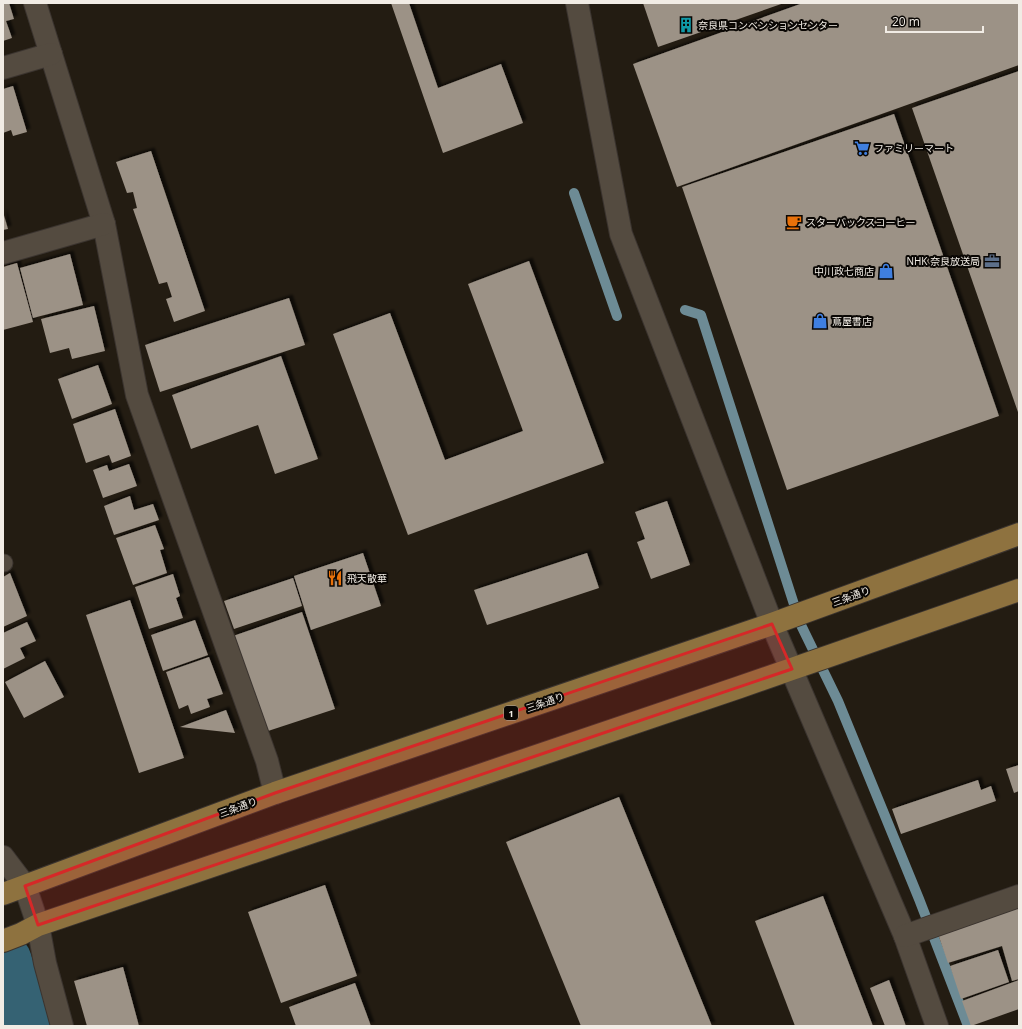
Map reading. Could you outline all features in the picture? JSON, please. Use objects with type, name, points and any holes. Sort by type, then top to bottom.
[{"type":"main road","name":"三条通り","points":[[4,894],[275,793],[772,624],[1019,534]]},
{"type":"main road","points":[[21,933],[1019,590]]},
{"type":"street","points":[[35,3],[104,224],[137,396],[267,761],[275,793]]},
{"type":"street","points":[[577,3],[621,234],[772,624],[906,936],[938,1026]]},
{"type":"street","points":[[3,68],[51,54]]},
{"type":"street","points":[[3,253],[104,224]]},
{"type":"street","points":[[3,857],[25,886],[21,933],[45,963],[62,1026]]},
{"type":"street","points":[[906,936],[1019,896]]},
{"type":"highlighted area","points":[[772,624],[792,669],[38,925],[25,886],[275,793]]},
{"type":"building","points":[[3,3],[9,3],[14,19],[6,21],[12,38],[3,41]]},
{"type":"building","points":[[391,3],[409,3],[438,88],[501,64],[523,123],[443,153]]},
{"type":"building","name":"奈良県コンベンションセンター","points":[[643,3],[784,3],[658,47]]},
{"type":"building","points":[[803,3],[1019,3],[1019,65],[677,187],[633,64]]},
{"type":"building","name":"NHK 奈良放送局","points":[[1019,71],[1019,415],[912,108]]},
{"type":"building","points":[[13,86],[27,132],[13,136],[11,130],[3,133],[3,89]]},
{"type":"building","points":[[894,114],[999,416],[787,490],[682,187]]},
{"type":"building","points":[[151,151],[205,311],[174,322],[166,299],[172,297],[167,282],[159,284],[133,209],[137,208],[133,192],[127,193],[116,162]]},
{"type":"building","points":[[3,212],[8,229],[3,230]]},
{"type":"building","points":[[70,254],[83,305],[33,318],[20,268]]},
{"type":"building","points":[[529,261],[604,463],[408,535],[333,334],[390,313],[445,460],[523,431],[468,284]]},
{"type":"building","points":[[17,263],[33,322],[3,330],[3,267]]},
{"type":"building","points":[[289,298],[305,345],[160,392],[145,345]]},
{"type":"building","points":[[94,306],[105,351],[72,359],[69,348],[50,353],[41,319]]},
{"type":"building","points":[[281,356],[318,459],[275,474],[258,425],[191,449],[172,395]]},
{"type":"building","points":[[98,365],[112,404],[72,419],[58,379]]},
{"type":"building","points":[[115,409],[131,456],[112,463],[109,455],[86,463],[73,424]]},
{"type":"building","points":[[129,464],[137,486],[103,498],[93,470],[107,465],[109,471]]},
{"type":"building","points":[[130,496],[134,510],[153,504],[159,520],[114,535],[104,506]]},
{"type":"building","points":[[667,501],[690,565],[651,579],[637,542],[645,539],[635,512]]},
{"type":"building","points":[[155,525],[164,549],[160,550],[167,573],[133,585],[116,538]]},
{"type":"building","points":[[363,553],[381,606],[311,630],[294,576]]},
{"type":"building","points":[[587,553],[599,588],[487,625],[474,590]]},
{"type":"building","points":[[10,573],[27,616],[3,627],[3,577]]},
{"type":"building","points":[[173,574],[180,596],[176,598],[183,618],[149,629],[135,587]]},
{"type":"building","points":[[293,578],[302,606],[234,629],[224,601]]},
{"type":"building","points":[[130,600],[184,758],[139,773],[86,615]]},
{"type":"building","points":[[302,612],[335,709],[265,732],[233,636]]},
{"type":"building","points":[[195,620],[208,655],[163,671],[151,635]]},
{"type":"building","points":[[27,622],[36,641],[20,648],[25,658],[3,669],[3,633]]},
{"type":"building","points":[[209,657],[223,694],[207,699],[210,707],[191,714],[188,705],[179,709],[166,672]]},
{"type":"building","points":[[45,661],[64,697],[24,718],[5,682]]},
{"type":"building","points":[[226,710],[235,733],[180,727]]},
{"type":"building","points":[[1019,765],[1019,791],[1014,793],[1006,769]]},
{"type":"building","points":[[978,780],[981,790],[991,786],[996,801],[901,834],[892,809]]},
{"type":"building","points":[[619,797],[712,1026],[581,1026],[506,842]]},
{"type":"building","points":[[325,885],[357,976],[281,1003],[248,912]]},
{"type":"building","points":[[823,896],[873,1026],[795,1026],[755,921]]},
{"type":"building","points":[[1019,905],[1019,979],[1012,981],[1002,946],[948,963],[937,931]]},
{"type":"building","points":[[998,950],[1009,982],[961,999],[950,966]]},
{"type":"building","points":[[123,967],[139,1026],[87,1026],[74,981]]},
{"type":"building","points":[[889,980],[906,1026],[885,1026],[870,988]]},
{"type":"building","points":[[1019,980],[1019,1009],[971,1026],[962,1001]]},
{"type":"building","points":[[355,983],[371,1026],[296,1026],[289,1007]]},
{"type":"waterway","points":[[574,193],[617,316]]},
{"type":"waterway","points":[[685,310],[701,315],[800,623],[838,701],[919,899],[968,1026]]},
{"type":"waterway","points":[[3,962],[24,1026]]},
{"type":"place","name":"奈良県コンベンションセンター","points":[[686,25]]},
{"type":"place","name":"ファミリーマート","points":[[862,148]]},
{"type":"place","name":"スターバックスコーヒー","points":[[794,222]]},
{"type":"place","name":"NHK 奈良放送局","points":[[992,261]]},
{"type":"place","name":"中川政七商店","points":[[886,271]]},
{"type":"place","name":"蔦屋書店","points":[[820,321]]},
{"type":"place","name":"飛天散華","points":[[335,578]]}]
